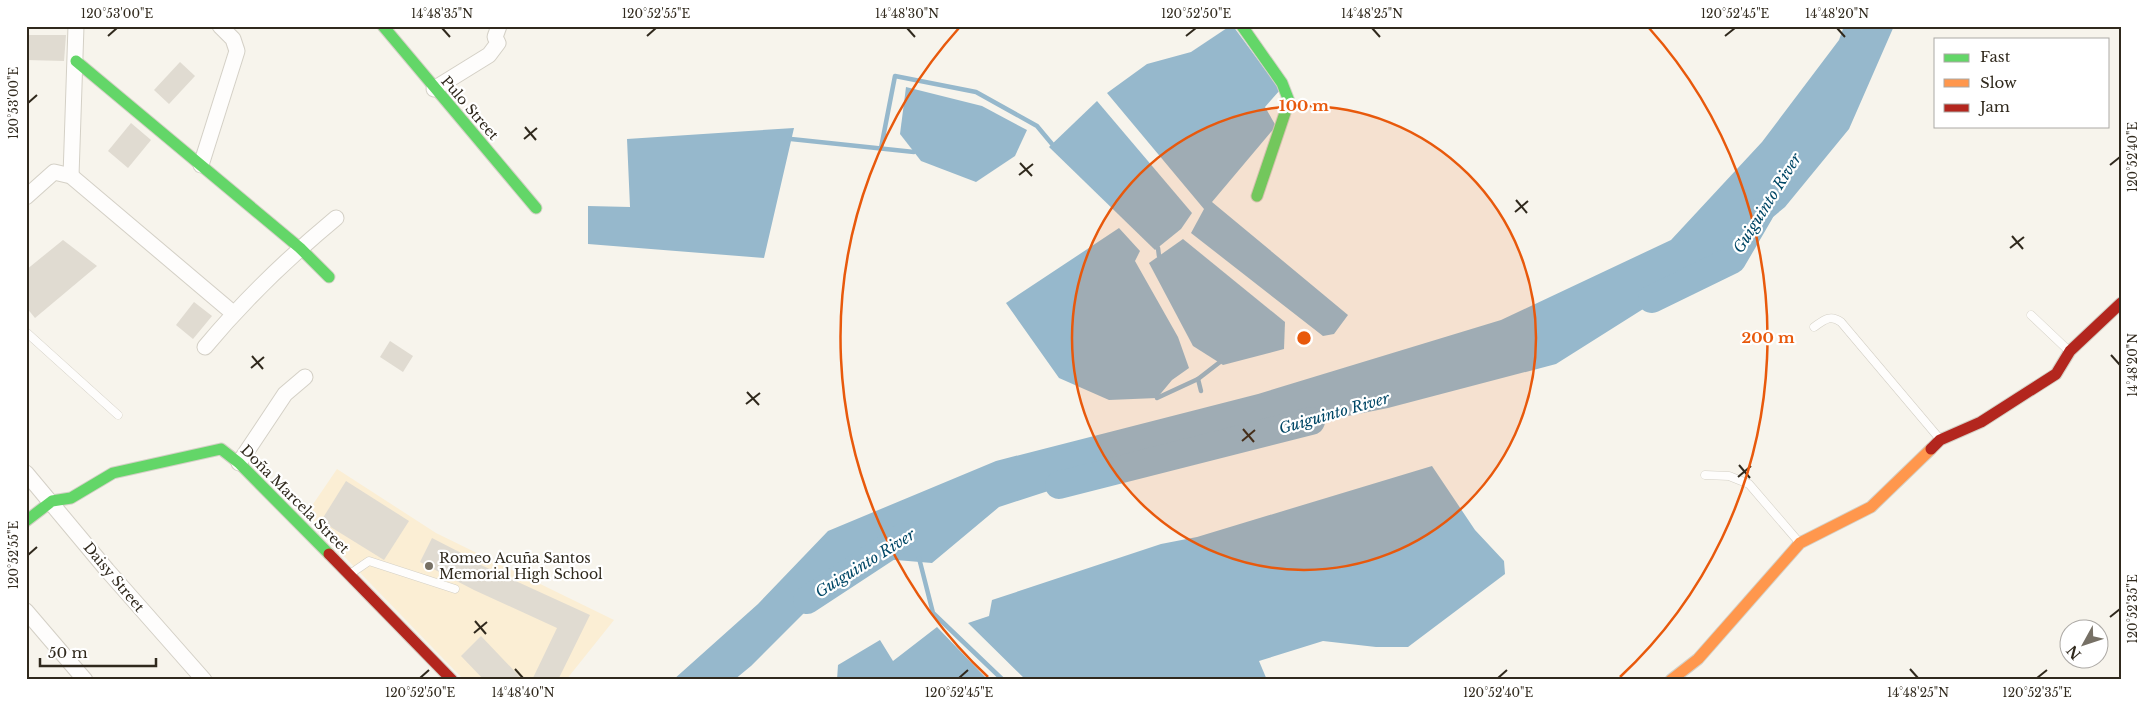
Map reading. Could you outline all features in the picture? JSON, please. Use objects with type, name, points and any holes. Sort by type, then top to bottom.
[{"type":"street","points":[[70,176],[76,26]]},
{"type":"street","points":[[201,165],[237,51],[233,39],[220,26]]},
{"type":"street","name":"Pulo Street","points":[[383,26],[434,90],[536,208]]},
{"type":"street","points":[[434,90],[489,55],[498,43],[495,37],[499,26]]},
{"type":"street","points":[[1242,26],[1282,83],[1289,101],[1257,196]]},
{"type":"street","points":[[76,61],[300,248],[329,277]]},
{"type":"street","points":[[26,197],[54,172],[70,176],[233,313]]},
{"type":"street","points":[[205,347],[233,313],[300,248],[336,218]]},
{"type":"street","points":[[1671,680],[1698,659],[1800,543],[1871,507],[1940,440],[1981,422],[2056,374],[2070,351],[2121,303]]},
{"type":"street","points":[[240,463],[285,394],[305,377]]},
{"type":"street","name":"Doña Marcela Street","points":[[26,521],[52,501],[71,498],[113,473],[221,449],[240,463],[452,680]]},
{"type":"street","name":"Daisy Street","points":[[26,472],[204,680]]},
{"type":"street","points":[[26,611],[85,680]]},
{"type":"lane","points":[[2031,315],[2070,351]]},
{"type":"lane","points":[[1814,327],[1827,318],[1834,317],[1841,322],[1940,440]]},
{"type":"lane","points":[[26,332],[118,415]]},
{"type":"lane","points":[[1705,475],[1729,476],[1749,484],[1800,543]]},
{"type":"lane","points":[[350,574],[369,562],[455,589]]},
{"type":"shaded area","name":"Romeo Acuña Santos Memorial High School","points":[[337,469],[436,533],[614,620],[566,680],[464,680],[305,516]]},
{"type":"water","points":[[1230,26],[1233,26],[1280,90],[1265,107],[1276,126],[1212,202],[1348,315],[1334,334],[1323,336],[1191,233],[1204,209],[1107,93],[1147,64],[1191,52]]},
{"type":"water","points":[[1844,26],[1894,26],[1849,129],[1785,207],[1724,258],[1556,364],[1388,408],[1168,452],[999,507],[932,563],[860,557],[751,666],[734,680],[673,680],[758,604],[828,531],[996,461],[1258,394],[1501,320],[1671,240],[1762,142],[1839,40]]},
{"type":"water","points":[[906,87],[982,106],[1027,130],[1015,156],[976,182],[921,161],[900,134]]},
{"type":"water","points":[[1097,101],[1192,213],[1181,229],[1155,250],[1049,147]]},
{"type":"water","points":[[794,128],[764,258],[588,244],[588,206],[630,207],[627,139]]},
{"type":"water","points":[[1119,228],[1140,251],[1135,261],[1178,337],[1189,368],[1172,380],[1157,398],[1109,400],[1059,378],[1006,303]]},
{"type":"water","points":[[1183,239],[1285,322],[1284,349],[1223,365],[1193,346],[1149,263]]},
{"type":"water","points":[[1432,466],[1475,530],[1504,561],[1505,574],[1408,647],[1376,647],[1323,641],[1259,661],[1267,680],[1026,680],[968,623],[989,616],[992,600],[1161,544],[1197,537]]},
{"type":"water","points":[[937,627],[988,680],[837,680],[838,665],[880,640],[893,661]]},
{"type":"building","points":[[26,35],[66,35],[64,61],[26,60]]},
{"type":"building","points":[[180,62],[195,76],[169,104],[154,90]]},
{"type":"building","points":[[131,123],[151,140],[128,168],[108,151]]},
{"type":"building","points":[[63,240],[97,266],[35,318],[26,307],[26,270]]},
{"type":"building","points":[[194,302],[212,316],[193,339],[176,325]]},
{"type":"building","points":[[390,341],[413,356],[403,372],[380,357]]},
{"type":"building","points":[[346,481],[409,521],[384,560],[321,521]]},
{"type":"building","points":[[432,538],[471,558],[470,560],[590,615],[558,680],[532,680],[557,628],[474,590],[420,562]]},
{"type":"building","points":[[481,636],[523,680],[484,680],[461,656]]},
{"type":"waterway","points":[[881,148],[895,76],[976,92],[1037,126],[1052,144]]},
{"type":"waterway","points":[[791,139],[914,152]]},
{"type":"waterway","name":"Guiguinto River","points":[[1652,299],[1732,260],[1760,212]]},
{"type":"waterway","points":[[1158,248],[1159,256]]},
{"type":"waterway","points":[[1157,398],[1198,379],[1220,362]]},
{"type":"waterway","points":[[1198,379],[1201,391]]},
{"type":"waterway","name":"Guiguinto River","points":[[1059,485],[1311,421]]},
{"type":"waterway","name":"Guiguinto River","points":[[807,600],[903,537]]},
{"type":"waterway","points":[[919,558],[933,613],[1003,680]]},
{"type":"traffic: fast","points":[[383,26],[536,208]]},
{"type":"traffic: fast","points":[[1242,26],[1282,83],[1289,101],[1257,196]]},
{"type":"traffic: fast","points":[[76,61],[300,248],[329,277]]},
{"type":"traffic: fast","points":[[26,521],[52,501],[71,498],[113,473],[221,449],[239,463],[329,554]]},
{"type":"traffic: slow","points":[[1671,680],[1698,659],[1800,543],[1871,507],[1931,449]]},
{"type":"traffic: jam","points":[[1931,449],[1940,440],[1981,422],[2056,374],[2070,351],[2121,303]]},
{"type":"traffic: jam","points":[[329,554],[452,680]]},
{"type":"place","name":"Romeo Acuña Santos Memorial High School","points":[[429,566]]}]
